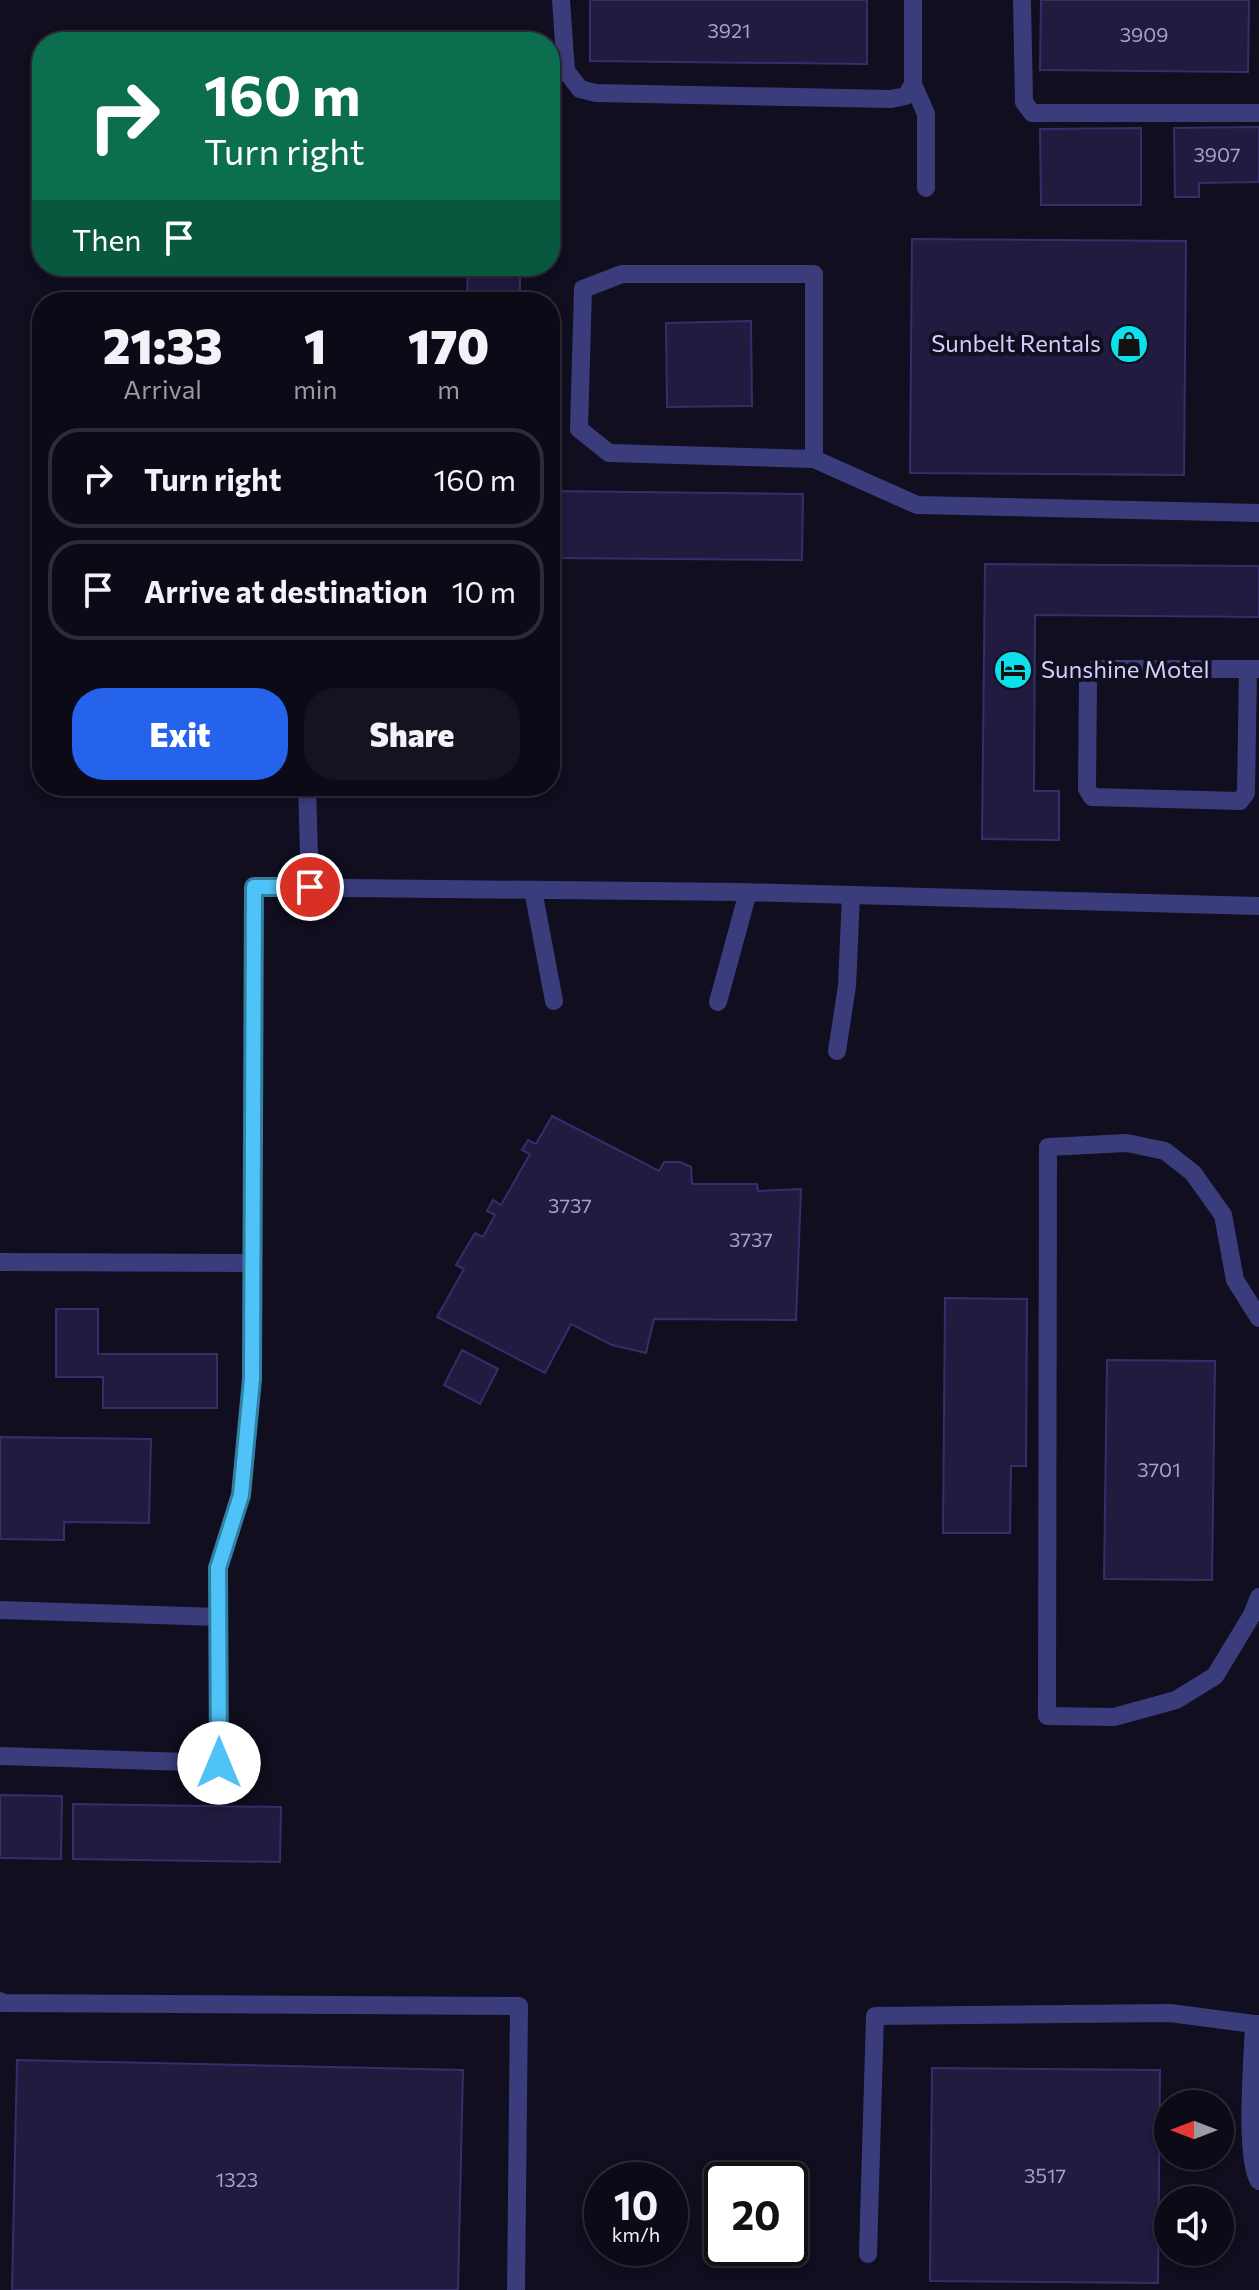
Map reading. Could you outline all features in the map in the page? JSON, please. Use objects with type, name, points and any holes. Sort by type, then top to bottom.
[{"type":"lane","points":[[561,0],[566,71],[580,89],[596,93],[891,99],[906,96],[913,84]]},
{"type":"lane","points":[[913,0],[913,84],[926,114],[926,188]]},
{"type":"lane","points":[[1022,0],[1024,102],[1032,113],[1259,113]]},
{"type":"lane","points":[[814,459],[814,274],[622,274],[583,289],[579,429],[609,453],[814,459],[917,505],[1259,513]]},
{"type":"lane","points":[[1095,669],[1254,669],[1246,793],[1240,801],[1092,797],[1087,789],[1088,679],[1095,669]]},
{"type":"lane","points":[[307,796],[310,887]]},
{"type":"lane","points":[[0,1756],[219,1763],[218,1568],[241,1495],[252,1379],[254,887],[748,892],[1259,906]]},
{"type":"lane","points":[[533,890],[554,1001]]},
{"type":"lane","points":[[718,1002],[748,892]]},
{"type":"lane","points":[[837,1051],[847,986],[851,895]]},
{"type":"lane","points":[[1259,1318],[1235,1280],[1223,1215],[1193,1173],[1165,1151],[1127,1143],[1048,1147],[1047,1716],[1114,1717],[1176,1700],[1215,1676],[1252,1615],[1259,1597]]},
{"type":"lane","points":[[0,1262],[253,1263]]},
{"type":"lane","points":[[0,1610],[218,1617]]},
{"type":"lane","points":[[1,2003],[519,2006],[516,2290]]},
{"type":"lane","points":[[868,2254],[875,2016],[1170,2013],[1256,2024],[1251,2124],[1254,2173],[1259,2181]]},
{"type":"building","points":[[590,0],[867,0],[867,64],[590,61]]},
{"type":"building","points":[[1041,0],[1249,0],[1248,72],[1040,70]]},
{"type":"building","points":[[1259,127],[1259,182],[1199,183],[1199,197],[1175,197],[1174,128]]},
{"type":"building","points":[[1141,128],[1141,205],[1041,205],[1040,129]]},
{"type":"building","points":[[912,239],[1186,241],[1184,475],[910,473]]},
{"type":"building","points":[[468,276],[520,276],[520,292],[467,292]]},
{"type":"building","points":[[751,321],[752,406],[667,407],[666,323]]},
{"type":"building","points":[[560,491],[803,494],[802,560],[560,558]]},
{"type":"building","points":[[985,564],[1259,566],[1259,617],[1035,615],[1034,791],[1059,791],[1059,840],[982,839]]},
{"type":"building","points":[[552,1116],[659,1171],[664,1162],[680,1162],[691,1167],[692,1184],[757,1184],[758,1191],[801,1189],[796,1320],[654,1319],[646,1353],[612,1345],[571,1324],[545,1373],[437,1317],[464,1269],[456,1265],[475,1233],[483,1237],[495,1215],[487,1211],[493,1200],[501,1205],[530,1154],[522,1150],[528,1140],[536,1144]]},
{"type":"building","points":[[945,1298],[1027,1299],[1026,1466],[1011,1466],[1010,1533],[943,1533]]},
{"type":"building","points":[[56,1309],[98,1309],[98,1354],[217,1354],[217,1408],[103,1408],[103,1377],[56,1377]]},
{"type":"building","points":[[462,1350],[498,1369],[480,1404],[444,1385]]},
{"type":"building","points":[[1107,1360],[1215,1361],[1212,1580],[1104,1579]]},
{"type":"building","points":[[0,1437],[151,1439],[149,1523],[64,1522],[64,1540],[0,1539]]},
{"type":"building","points":[[0,1795],[62,1796],[61,1859],[0,1858]]},
{"type":"building","points":[[73,1804],[281,1807],[280,1862],[73,1859]]},
{"type":"building","points":[[17,2060],[463,2070],[458,2290],[12,2290]]},
{"type":"building","points":[[932,2068],[1160,2070],[1160,2090],[1154,2090],[1154,2170],[1159,2170],[1159,2186],[1154,2186],[1154,2266],[1158,2266],[1158,2283],[930,2281]]},
{"type":"place","name":"Sunbelt Rentals","points":[[1129,344]]},
{"type":"place","name":"Sunshine Motel","points":[[1013,670]]},
{"type":"route","points":[[219,1763],[218,1568],[241,1495],[252,1379],[254,887],[310,887]]}]
